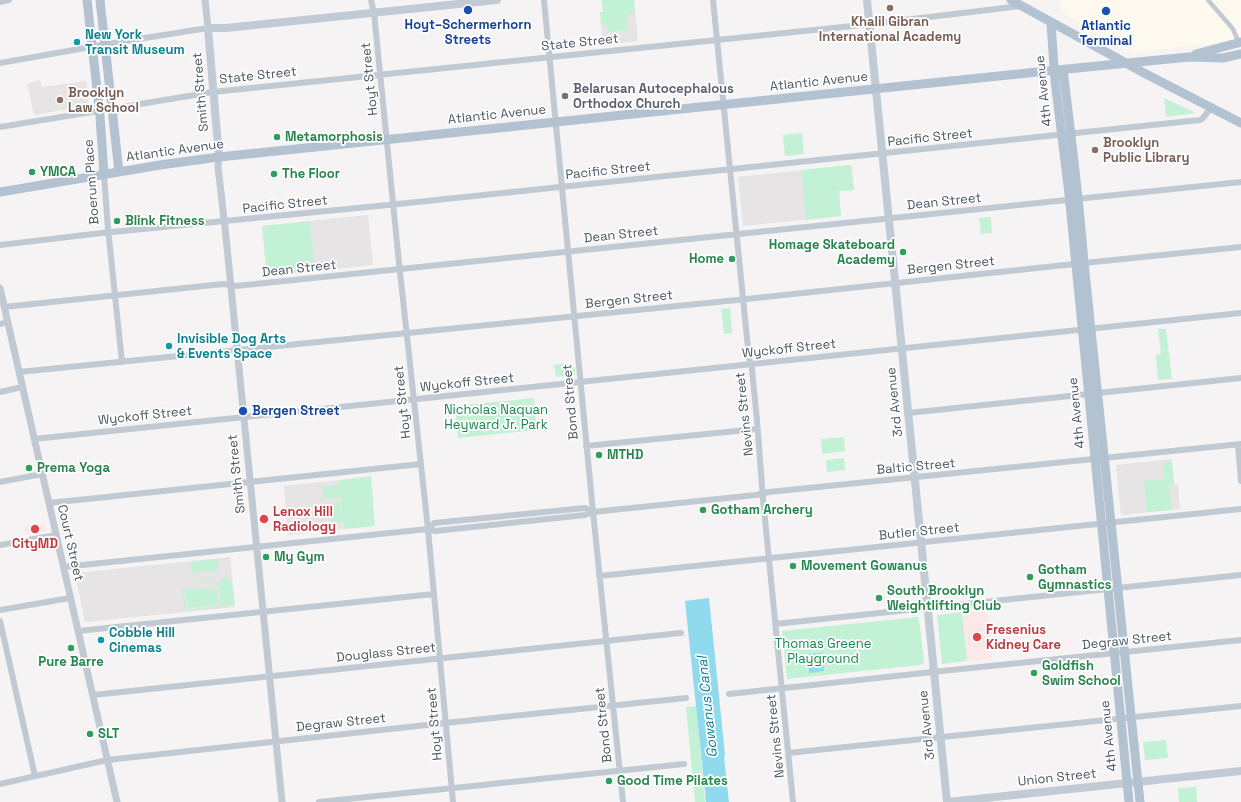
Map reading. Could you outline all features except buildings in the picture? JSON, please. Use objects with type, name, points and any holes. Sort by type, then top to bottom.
[{"type":"main road","name":"Boerum Place","points":[[87,0],[99,110],[104,174]]},
{"type":"main road","name":"Boerum Place","points":[[100,0],[119,172]]},
{"type":"main road","points":[[208,28],[233,27],[497,0]]},
{"type":"main road","name":"3rd Avenue","points":[[867,0],[948,802]]},
{"type":"main road","points":[[1011,0],[1051,23],[1212,107],[1241,124]]},
{"type":"main road","name":"4th Avenue","points":[[1051,23],[1059,70],[1060,121],[1066,134],[1074,200],[1113,588],[1119,653],[1121,718],[1129,802]]},
{"type":"main road","name":"Smith Street","points":[[208,28],[219,157]]},
{"type":"main road","name":"Atlantic Avenue","points":[[1189,57],[1240,45]]},
{"type":"main road","name":"Atlantic Avenue","points":[[0,192],[104,174],[219,157],[1126,63],[1189,57],[1223,58],[1241,54]]},
{"type":"main road","name":"4th Avenue","points":[[1119,653],[1131,717],[1140,802]]},
{"type":"main road","name":"Union Street","points":[[948,802],[1241,771]]},
{"type":"street","points":[[0,2],[9,0]]},
{"type":"street","name":"Smith Street","points":[[205,0],[208,28]]},
{"type":"street","name":"Hoyt Street","points":[[371,0],[374,13],[428,529],[453,802]]},
{"type":"street","name":"Bond Street","points":[[544,0],[586,446],[623,802]]},
{"type":"street","name":"Nevins Street","points":[[713,0],[736,234],[758,429],[775,624],[793,802]]},
{"type":"street","points":[[1208,0],[1233,29],[1240,45]]},
{"type":"street","name":"State Street","points":[[0,127],[213,92],[869,24],[1021,6]]},
{"type":"street","points":[[0,63],[104,44],[208,28]]},
{"type":"street","name":"Pacific Street","points":[[0,245],[1200,120],[1212,107]]},
{"type":"street","name":"Smith Street","points":[[219,157],[218,167],[282,802]]},
{"type":"street","name":"Boerum Place","points":[[104,174],[122,362]]},
{"type":"street","name":"Dean Street","points":[[4,307],[223,284],[236,286],[1241,182]]},
{"type":"street","name":"Bergen Street","points":[[19,372],[743,300],[1241,247]]},
{"type":"street","name":"Court Street","points":[[0,288],[4,307],[4,323],[19,372],[117,802]]},
{"type":"street","name":"Wyckoff Street","points":[[34,439],[1241,313]]},
{"type":"street","points":[[908,413],[1241,378]]},
{"type":"street","points":[[0,392],[22,387]]},
{"type":"street","points":[[586,446],[758,429]]},
{"type":"street","points":[[1239,444],[1241,481]]},
{"type":"street","name":"Baltic Street","points":[[63,567],[428,529],[434,531],[585,515],[593,512],[763,493],[1239,444]]},
{"type":"street","points":[[49,503],[421,464]]},
{"type":"street","points":[[0,482],[42,474]]},
{"type":"street","name":"Butler Street","points":[[599,576],[1241,508]]},
{"type":"street","points":[[0,545],[56,535]]},
{"type":"street","points":[[775,624],[1241,575]]},
{"type":"street","points":[[78,631],[434,594]]},
{"type":"street","points":[[0,610],[70,598]]},
{"type":"street","points":[[0,621],[35,776]]},
{"type":"street","name":"Douglass Street","points":[[92,695],[681,633]]},
{"type":"street","name":"Degraw Street","points":[[729,694],[1241,640]]},
{"type":"street","name":"Degraw Street","points":[[0,784],[107,760],[686,698]]},
{"type":"street","points":[[788,753],[1241,706]]},
{"type":"street","points":[[318,802],[684,764]]},
{"type":"shaded area","points":[[602,0],[634,0],[638,41],[603,45],[600,12],[603,12]]},
{"type":"shaded area","points":[[1062,0],[1241,0],[1241,36],[1220,43],[1132,53],[1067,16],[1060,6]]},
{"type":"shaded area","name":"Brooklyn Law School","points":[[40,80],[42,87],[86,81],[89,105],[34,115],[27,84]]},
{"type":"shaded area","points":[[851,165],[854,190],[839,191],[841,216],[743,226],[738,177]]},
{"type":"shaded area","points":[[368,215],[373,265],[267,276],[262,226]]},
{"type":"shaded area","points":[[1172,459],[1174,484],[1178,484],[1180,509],[1121,515],[1116,465]]},
{"type":"shaded area","points":[[340,480],[344,529],[288,535],[284,486]]},
{"type":"shaded area","name":"CityMD","points":[[44,522],[46,531],[25,535],[24,527]]},
{"type":"shaded area","points":[[230,557],[235,607],[85,622],[75,573]]},
{"type":"shaded area","name":"Fresenius Kidney Care","points":[[987,610],[992,659],[967,661],[962,612]]},
{"type":"green space","points":[[602,0],[634,0],[635,13],[628,14],[628,30],[608,32],[607,25],[601,26],[600,12],[603,12]]},
{"type":"green space","points":[[1164,98],[1196,113],[1166,117]]},
{"type":"green space","points":[[802,133],[804,154],[785,156],[783,135]]},
{"type":"green space","points":[[851,165],[854,190],[839,191],[841,216],[806,220],[801,170]]},
{"type":"green space","points":[[991,217],[992,233],[981,234],[979,218]]},
{"type":"green space","points":[[310,221],[315,271],[267,276],[262,226]]},
{"type":"green space","points":[[730,308],[732,333],[724,334],[721,309]]},
{"type":"green space","points":[[1158,329],[1166,329],[1172,379],[1158,380],[1156,355],[1161,354]]},
{"type":"green space","points":[[568,363],[569,367],[575,367],[575,375],[556,377],[554,365]]},
{"type":"green space","name":"Nicholas Naquan Heyward Jr. Park","points":[[534,398],[537,430],[458,438],[455,406]]},
{"type":"green space","points":[[844,437],[845,451],[822,454],[821,439]]},
{"type":"green space","points":[[844,458],[845,470],[827,472],[826,460]]},
{"type":"green space","points":[[1172,461],[1174,485],[1169,485],[1172,510],[1147,512],[1144,481],[1165,479],[1163,462]]},
{"type":"green space","points":[[371,476],[375,526],[344,529],[341,497],[324,499],[322,487],[340,485],[340,480]]},
{"type":"green space","points":[[340,502],[343,522],[332,524],[330,504]]},
{"type":"green space","points":[[217,559],[219,570],[192,573],[190,562]]},
{"type":"green space","points":[[227,576],[229,580],[232,580],[234,605],[221,606],[218,608],[187,611],[185,610],[183,589],[193,588],[202,580],[213,580],[218,584]],"holes":[[[202,581],[214,582],[220,589],[220,605],[218,607],[187,610],[184,591],[194,589]]]},
{"type":"green space","points":[[216,588],[218,605],[188,608],[186,591]]},
{"type":"green space","points":[[962,612],[967,661],[942,664],[937,615]]},
{"type":"green space","name":"Thomas Greene Playground","points":[[918,617],[924,662],[920,665],[787,679],[782,631]]},
{"type":"green space","points":[[696,706],[705,802],[695,802],[686,707]]},
{"type":"green space","points":[[1166,740],[1168,758],[1145,760],[1143,742]]},
{"type":"green space","points":[[1196,787],[1197,802],[1179,802],[1178,788]]},
{"type":"water","name":"Gowanus Canal","points":[[709,598],[729,802],[706,802],[685,601]]},
{"type":"water","points":[[822,653],[824,671],[809,673],[807,654]]},
{"type":"place","name":"Khalil Gibran International Academy","points":[[890,8]]},
{"type":"place","name":"Hoyt–Schermerhorn Streets","points":[[468,10]]},
{"type":"place","name":"Atlantic Terminal","points":[[1106,11]]},
{"type":"place","name":"New York Transit Museum","points":[[77,42]]},
{"type":"place","name":"Belarusan Autocephalous Orthodox Church","points":[[565,96]]},
{"type":"place","name":"Brooklyn Law School","points":[[60,100]]},
{"type":"place","name":"Metamorphosis","points":[[277,137]]},
{"type":"place","name":"Brooklyn Public Library","points":[[1095,150]]},
{"type":"place","name":"YMCA","points":[[32,172]]},
{"type":"place","name":"The Floor","points":[[274,174]]},
{"type":"place","name":"Blink Fitness","points":[[117,221]]},
{"type":"place","name":"Homage Skateboard Academy","points":[[903,252]]},
{"type":"place","name":"Home","points":[[732,259]]},
{"type":"place","name":"Invisible Dog Arts & Events Space","points":[[169,346]]},
{"type":"place","name":"Bergen Street","points":[[243,411]]},
{"type":"place","name":"MTHD","points":[[599,455]]},
{"type":"place","name":"Prema Yoga","points":[[29,468]]},
{"type":"place","name":"Gotham Archery","points":[[703,510]]},
{"type":"place","name":"Lenox Hill Radiology","points":[[264,519]]},
{"type":"place","name":"CityMD","points":[[35,529]]},
{"type":"place","name":"My Gym","points":[[266,557]]},
{"type":"place","name":"Movement Gowanus","points":[[793,566]]},
{"type":"place","name":"Gotham Gymnastics","points":[[1030,577]]},
{"type":"place","name":"South Brooklyn Weightlifting Club","points":[[879,598]]},
{"type":"place","name":"Fresenius Kidney Care","points":[[977,637]]},
{"type":"place","name":"Cobble Hill Cinemas","points":[[101,640]]},
{"type":"place","name":"Pure Barre","points":[[71,648]]},
{"type":"place","name":"Goldfish Swim School","points":[[1034,673]]},
{"type":"place","name":"SLT","points":[[90,734]]},
{"type":"place","name":"Good Time Pilates","points":[[609,781]]}]
